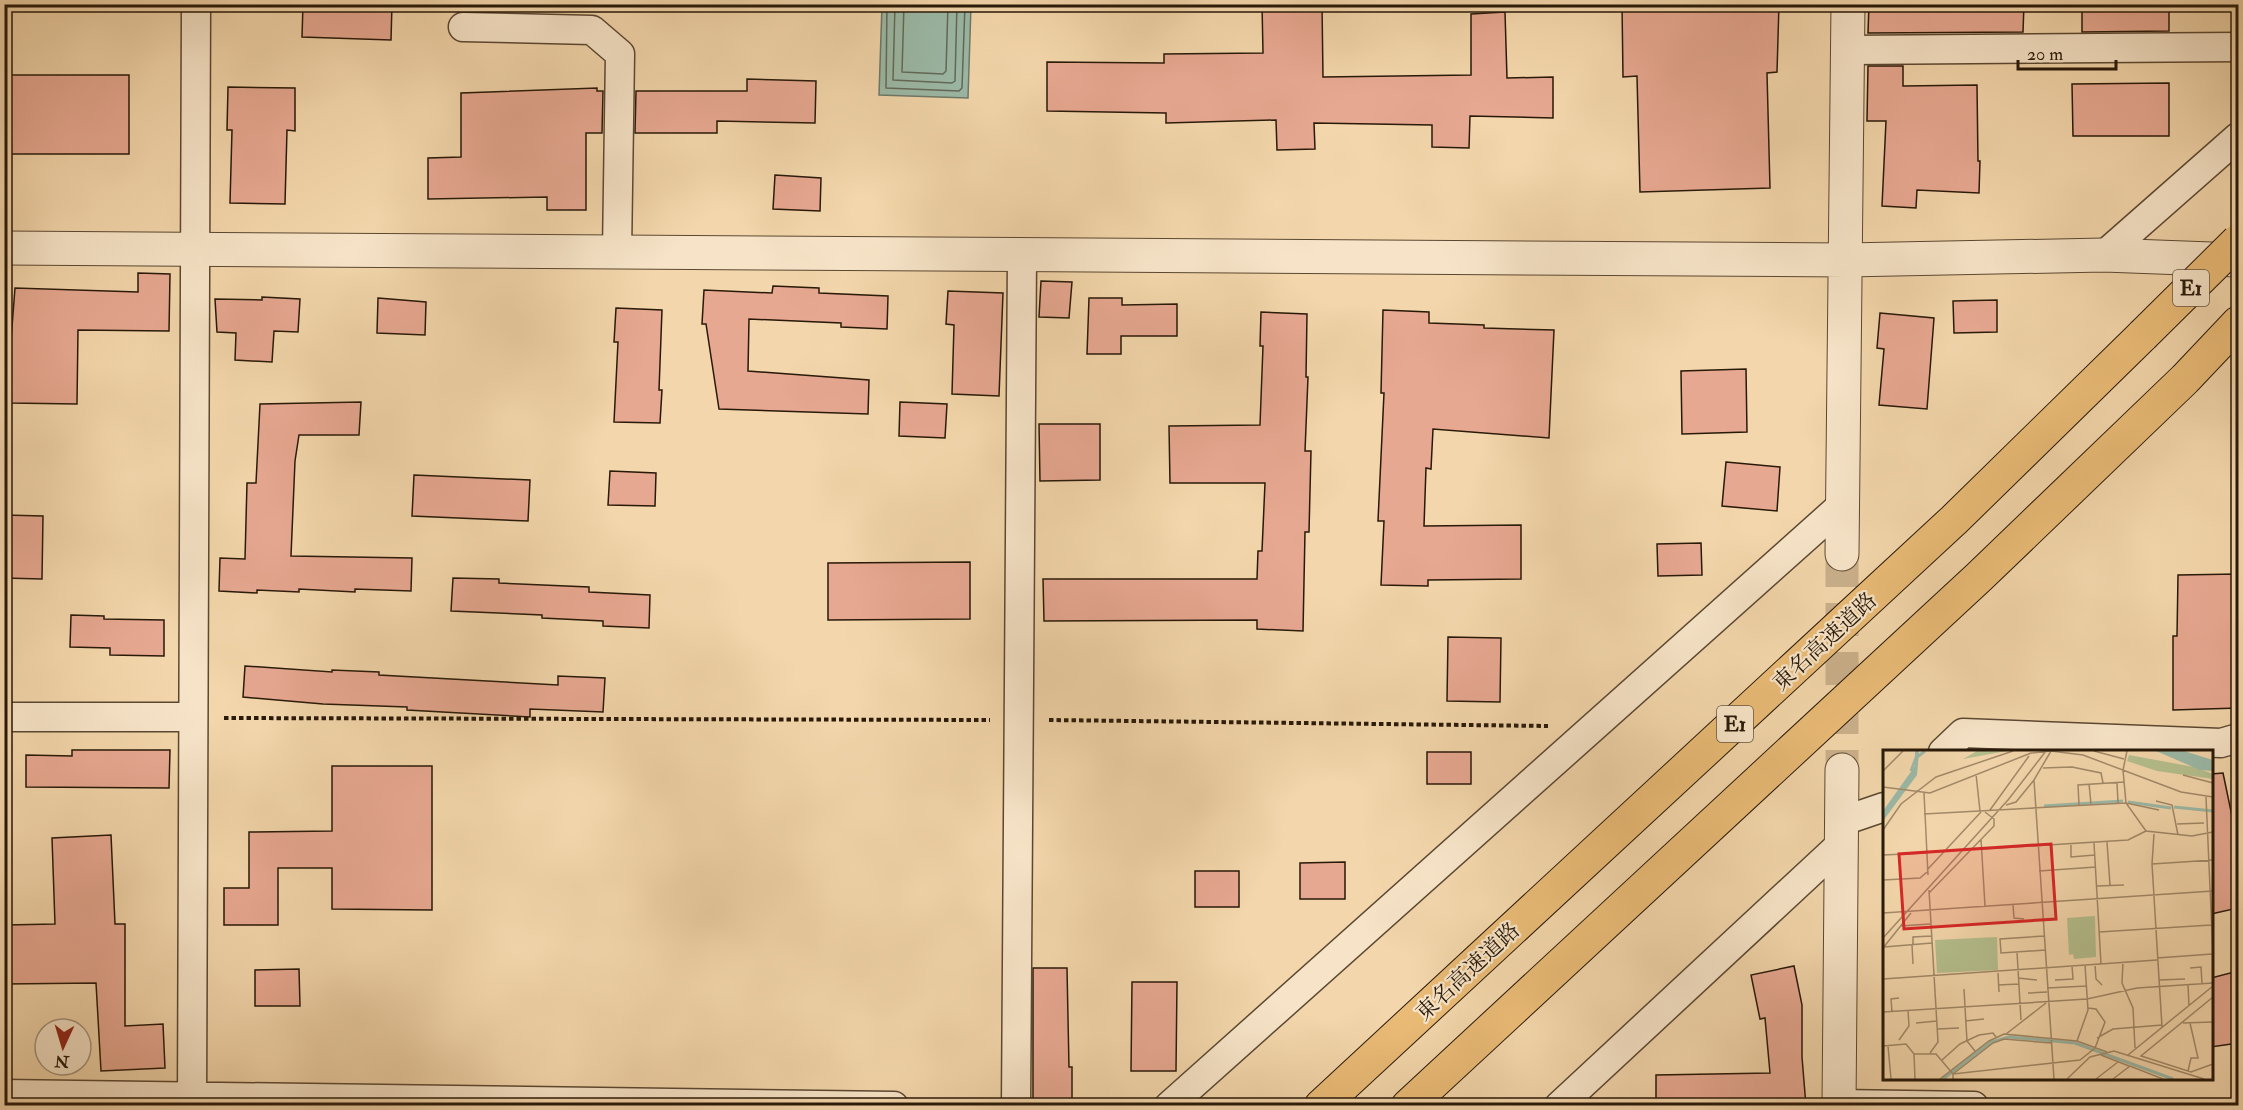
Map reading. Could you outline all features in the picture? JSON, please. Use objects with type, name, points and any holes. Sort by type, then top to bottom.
[{"type":"highway","name":"東名高速道路","points":[[1321,1106],[1954,520],[2238,241]]},
{"type":"highway","name":"E1","points":[[1408,1106],[1979,577],[2184,379],[2238,323]]},
{"type":"street","points":[[192,1101],[196,4]]},
{"type":"street","points":[[1842,554],[1848,4]]},
{"type":"street","points":[[463,27],[592,30],[620,54],[617,252]]},
{"type":"street","points":[[1849,50],[2238,47]]},
{"type":"street","points":[[2104,255],[2238,137]]},
{"type":"street","points":[[4,248],[1846,260],[2104,255],[2238,260]]},
{"type":"street","points":[[1016,1106],[1022,255]]},
{"type":"street","points":[[1169,1106],[1841,506]]},
{"type":"street","points":[[4,717],[193,717]]},
{"type":"street","points":[[1945,750],[1963,733],[2221,743],[2238,738]]},
{"type":"street","points":[[1842,770],[1839,1105],[1974,1106]]},
{"type":"street","points":[[1559,1106],[1840,833],[1883,808]]},
{"type":"street","points":[[4,1094],[192,1101],[894,1106]]},
{"type":"path","points":[[193,717],[1019,720],[1594,726]]},
{"type":"water","points":[[882,5],[971,5],[968,98],[879,95]]},
{"type":"building","points":[[303,4],[392,4],[391,40],[302,37]]},
{"type":"building","points":[[1262,4],[1322,4],[1323,77],[1471,75],[1471,14],[1505,12],[1507,78],[1553,77],[1553,118],[1470,116],[1469,148],[1432,147],[1432,125],[1314,123],[1315,149],[1277,150],[1276,120],[1166,123],[1166,113],[1047,111],[1047,62],[1164,63],[1164,54],[1263,53]]},
{"type":"building","points":[[1622,4],[1779,4],[1777,72],[1767,73],[1770,188],[1640,192],[1637,76],[1623,77]]},
{"type":"building","points":[[1869,4],[2024,4],[2023,32],[1868,33]]},
{"type":"building","points":[[2082,4],[2169,4],[2169,31],[2082,32]]},
{"type":"building","points":[[1868,66],[1903,66],[1903,86],[1977,85],[1979,193],[1917,190],[1916,208],[1882,206],[1886,121],[1867,121]]},
{"type":"building","points":[[4,75],[129,75],[129,154],[4,154]]},
{"type":"building","points":[[747,79],[816,81],[815,123],[717,121],[717,133],[635,133],[636,91],[747,91]]},
{"type":"building","points":[[2169,83],[2169,136],[2073,136],[2072,84]]},
{"type":"building","points":[[228,87],[295,88],[295,131],[287,130],[285,204],[230,203],[232,130],[227,130]]},
{"type":"building","points":[[597,88],[597,91],[603,91],[602,133],[586,133],[586,210],[547,210],[547,197],[428,199],[428,158],[461,157],[461,93]]},
{"type":"building","points":[[775,175],[821,178],[820,211],[773,209]]},
{"type":"building","points":[[138,273],[170,274],[169,331],[78,330],[77,404],[9,403],[15,288],[138,292]]},
{"type":"building","points":[[1041,281],[1072,282],[1069,318],[1039,317]]},
{"type":"building","points":[[773,286],[819,288],[819,293],[888,296],[887,329],[841,327],[841,323],[749,319],[748,371],[869,380],[868,414],[719,409],[706,324],[702,324],[704,290],[772,293]]},
{"type":"building","points":[[948,291],[1003,293],[999,396],[952,394],[954,325],[946,324]]},
{"type":"building","points":[[262,297],[300,299],[298,332],[274,331],[272,362],[235,360],[236,333],[217,332],[215,299],[262,300]]},
{"type":"building","points":[[378,298],[426,302],[425,335],[377,333]]},
{"type":"building","points":[[1089,298],[1122,298],[1122,305],[1177,304],[1177,336],[1121,336],[1121,354],[1087,354]]},
{"type":"building","points":[[1997,300],[1997,332],[1954,333],[1953,301]]},
{"type":"building","points":[[616,308],[662,310],[660,423],[614,422],[618,342],[614,342]]},
{"type":"building","points":[[1383,310],[1429,312],[1429,323],[1484,325],[1484,328],[1554,330],[1549,438],[1433,429],[1431,469],[1426,468],[1424,526],[1521,525],[1521,579],[1428,580],[1428,586],[1381,585],[1384,521],[1378,521],[1384,393],[1381,393]]},
{"type":"building","points":[[1261,312],[1307,314],[1306,377],[1308,377],[1305,451],[1311,451],[1309,532],[1305,532],[1303,631],[1257,629],[1257,620],[1044,621],[1043,579],[1257,579],[1258,551],[1262,551],[1265,483],[1170,483],[1169,426],[1260,425],[1263,346],[1260,346]]},
{"type":"building","points":[[1880,313],[1934,318],[1927,409],[1879,405],[1884,349],[1877,348]]},
{"type":"building","points":[[1746,369],[1747,432],[1682,434],[1681,371]]},
{"type":"building","points":[[361,402],[359,435],[299,435],[295,461],[291,556],[412,558],[411,591],[355,589],[355,592],[299,589],[299,592],[257,590],[257,593],[219,591],[220,558],[245,559],[247,483],[256,483],[260,404]]},
{"type":"building","points":[[900,402],[947,404],[945,438],[899,436]]},
{"type":"building","points":[[1039,424],[1100,424],[1100,480],[1040,481]]},
{"type":"building","points":[[1726,462],[1780,467],[1777,511],[1722,506]]},
{"type":"building","points":[[610,471],[656,473],[655,506],[608,505]]},
{"type":"building","points":[[414,475],[530,480],[528,521],[412,516]]},
{"type":"building","points":[[4,515],[43,516],[42,579],[4,578]]},
{"type":"building","points":[[1701,543],[1702,575],[1658,576],[1657,544]]},
{"type":"building","points":[[970,562],[970,619],[828,620],[828,563]]},
{"type":"building","points":[[2238,574],[2238,708],[2173,710],[2173,636],[2177,636],[2178,575]]},
{"type":"building","points":[[453,578],[499,579],[499,583],[589,587],[589,592],[650,595],[649,628],[603,626],[603,621],[542,618],[542,615],[451,611]]},
{"type":"building","points":[[71,615],[104,616],[104,619],[164,620],[164,656],[110,655],[110,648],[70,647]]},
{"type":"building","points":[[1448,637],[1501,638],[1500,702],[1447,701]]},
{"type":"building","points":[[245,666],[332,672],[332,670],[379,672],[379,675],[558,685],[558,676],[605,678],[603,712],[530,709],[530,717],[243,697]]},
{"type":"building","points":[[72,750],[170,750],[169,788],[26,787],[26,755],[72,756]]},
{"type":"building","points":[[1427,752],[1471,752],[1471,784],[1427,784]]},
{"type":"building","points":[[332,766],[432,766],[432,910],[332,909],[332,868],[278,868],[278,925],[224,925],[224,888],[249,888],[249,832],[332,831]]},
{"type":"building","points":[[2223,773],[2238,845],[2238,908],[2213,914],[2213,774]]},
{"type":"building","points":[[111,835],[115,924],[125,924],[125,1026],[163,1024],[165,1068],[101,1071],[96,983],[5,984],[5,925],[55,924],[52,838]]},
{"type":"building","points":[[1345,862],[1345,899],[1300,899],[1300,863]]},
{"type":"building","points":[[1195,871],[1239,871],[1239,907],[1195,907]]},
{"type":"building","points":[[1794,966],[1802,1005],[1802,1057],[1806,1106],[1656,1106],[1656,1075],[1770,1073],[1765,1018],[1760,1019],[1751,975]]},
{"type":"building","points":[[1033,968],[1067,968],[1072,1103],[1033,1103]]},
{"type":"building","points":[[299,969],[300,1006],[255,1006],[255,970]]},
{"type":"building","points":[[2238,971],[2238,1043],[2213,1047],[2213,977]]},
{"type":"building","points":[[1132,982],[1177,982],[1176,1071],[1131,1071]]},
{"type":"tunnel","points":[[1842,554],[1842,770]]}]
